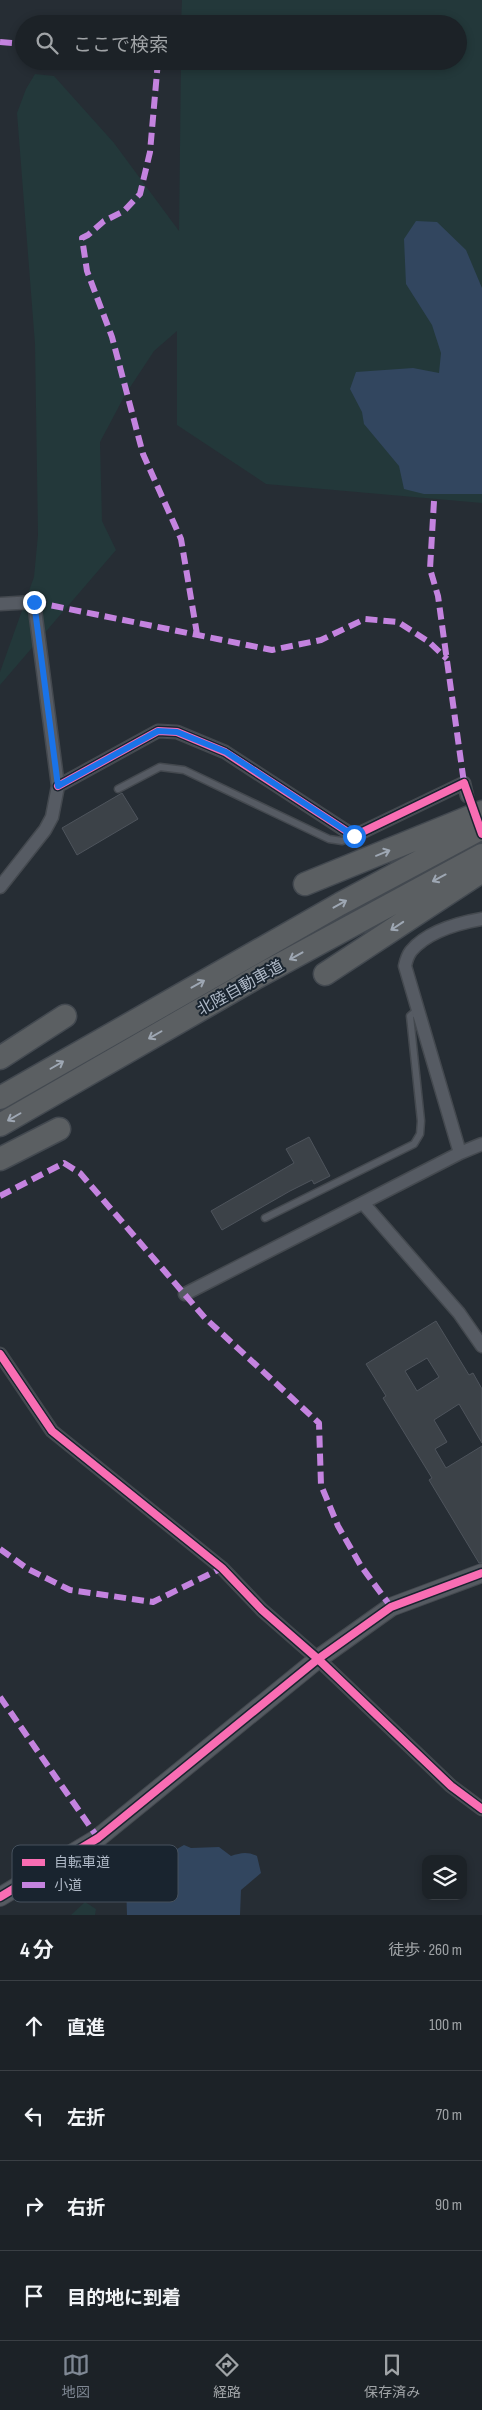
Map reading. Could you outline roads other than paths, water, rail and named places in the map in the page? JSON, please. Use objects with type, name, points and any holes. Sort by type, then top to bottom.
[{"type":"highway","points":[[305,884],[475,804]]},
{"type":"highway","name":"北陸自動車道","points":[[0,1098],[340,904],[482,828]]},
{"type":"highway","name":"北陸自動車道","points":[[0,1125],[249,982],[482,855]]},
{"type":"highway","points":[[325,974],[482,871]]},
{"type":"highway","points":[[0,1058],[64,1016]]},
{"type":"highway","points":[[0,1159],[59,1129]]},
{"type":"street","points":[[0,604],[34,602],[58,786],[52,817],[45,830],[0,887]]},
{"type":"street","points":[[58,786],[158,731],[177,732],[226,752],[354,836],[464,783],[475,804]]},
{"type":"street","points":[[460,1153],[405,966],[410,952],[424,940],[460,923],[482,919]]},
{"type":"street","points":[[185,1294],[460,1153],[482,1144]]},
{"type":"street","points":[[363,1203],[459,1313],[482,1346]]},
{"type":"street","points":[[0,1354],[52,1430],[222,1568],[262,1610],[318,1659],[451,1786],[482,1809]]},
{"type":"street","points":[[87,1845],[318,1659],[391,1607],[482,1573]]},
{"type":"street","points":[[0,1897],[12,1890]]},
{"type":"lane","points":[[118,789],[160,767],[184,770],[329,839],[342,841],[354,836]]},
{"type":"lane","points":[[265,1218],[414,1144],[420,1134],[421,1121],[410,1016],[417,1010]]},
{"type":"water","points":[[416,221],[437,222],[466,250],[482,288],[482,494],[424,494],[404,489],[399,466],[364,424],[362,412],[350,389],[356,372],[413,368],[439,373],[441,353],[432,325],[406,284],[404,239]]},
{"type":"water","points":[[184,1845],[191,1848],[219,1847],[231,1856],[250,1853],[257,1856],[261,1873],[241,1890],[240,1915],[127,1915],[127,1902],[178,1902],[178,1849]]}]
